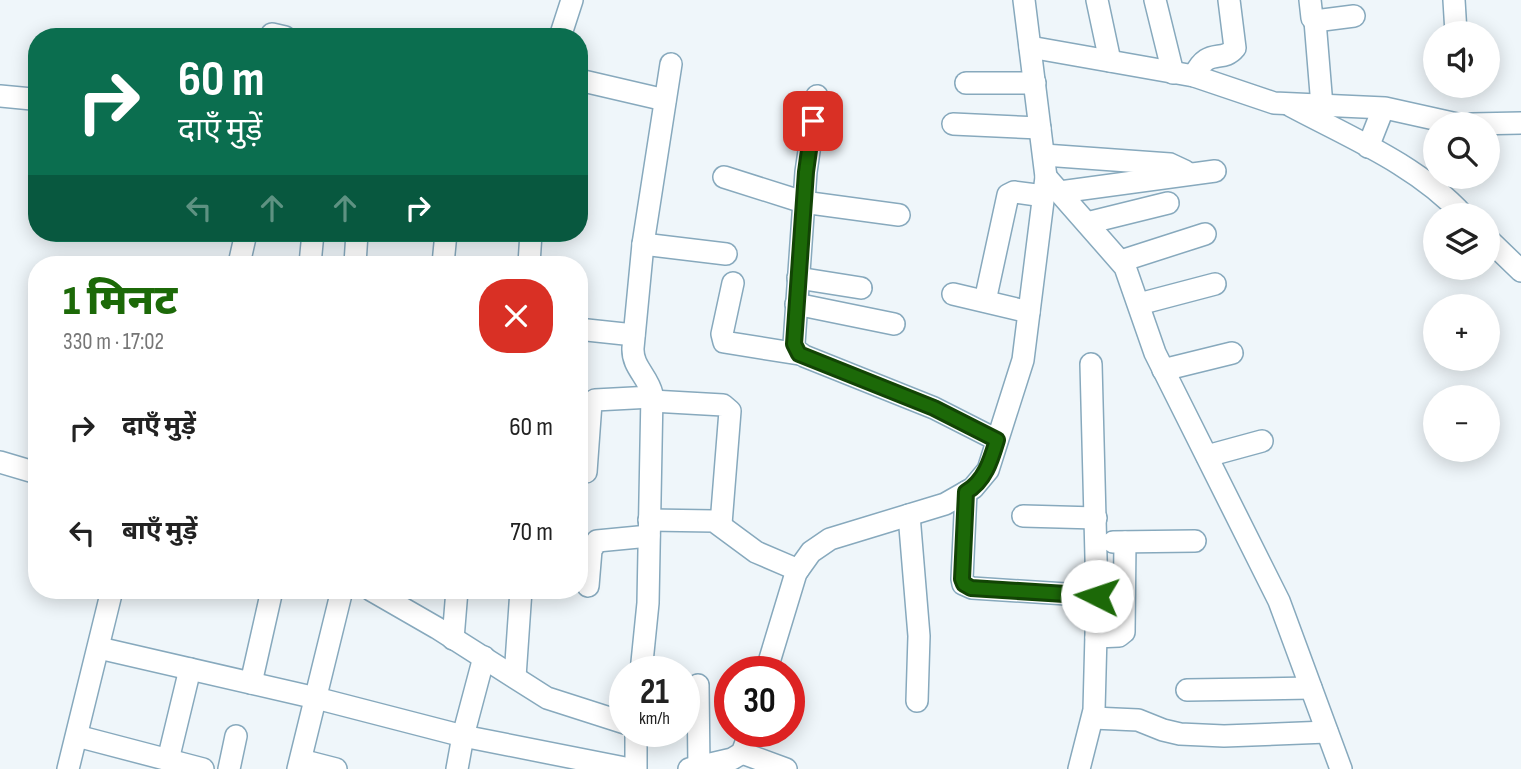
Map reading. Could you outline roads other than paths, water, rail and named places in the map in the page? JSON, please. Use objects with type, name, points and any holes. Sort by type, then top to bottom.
[{"type":"street","points":[[563,28],[572,0]]},
{"type":"street","points":[[771,656],[798,570],[811,552],[830,539],[945,505],[973,488],[988,470],[1023,360],[1050,189],[1024,0]]},
{"type":"street","points":[[1097,0],[1110,61]]},
{"type":"street","points":[[1155,0],[1184,74]]},
{"type":"street","points":[[1184,74],[1207,58],[1232,52],[1235,48],[1229,0]]},
{"type":"street","points":[[1310,0],[1312,18],[1315,21],[1322,106]]},
{"type":"street","points":[[1454,0],[1456,21]]},
{"type":"street","points":[[1315,21],[1354,16]]},
{"type":"street","points":[[1030,47],[1184,74],[1274,103],[1382,109],[1423,117]]},
{"type":"street","points":[[642,656],[648,597],[652,399],[648,382],[633,357],[634,335],[643,244],[671,64]]},
{"type":"street","points":[[588,81],[665,100]]},
{"type":"street","points":[[966,83],[1035,83]]},
{"type":"street","points":[[0,96],[28,99]]},
{"type":"street","points":[[799,354],[794,344],[803,202],[817,96]]},
{"type":"street","points":[[1286,104],[1413,171],[1452,203]]},
{"type":"street","points":[[1368,147],[1382,109]]},
{"type":"street","points":[[1500,123],[1521,123]]},
{"type":"street","points":[[953,124],[1040,128]]},
{"type":"street","points":[[1044,155],[1170,164],[1189,174]]},
{"type":"street","points":[[985,301],[1008,195],[1014,192],[1215,171]]},
{"type":"street","points":[[724,177],[803,202],[899,215]]},
{"type":"street","points":[[1050,189],[1087,223],[1121,261],[1131,279],[1151,344],[1276,595],[1341,769]]},
{"type":"street","points":[[1087,223],[1168,203]]},
{"type":"street","points":[[1121,261],[1205,234]]},
{"type":"street","points":[[643,244],[726,254]]},
{"type":"street","points":[[1500,251],[1521,271]]},
{"type":"street","points":[[798,278],[860,288]]},
{"type":"street","points":[[733,284],[722,334],[724,342],[799,354],[941,412],[997,440]]},
{"type":"street","points":[[1139,304],[1215,284]]},
{"type":"street","points":[[953,294],[1029,312]]},
{"type":"street","points":[[796,304],[894,324]]},
{"type":"street","points":[[588,330],[634,335]]},
{"type":"street","points":[[1163,370],[1232,353]]},
{"type":"street","points":[[1079,769],[1093,718],[1096,637],[1097,543],[1091,365]]},
{"type":"street","points":[[588,444],[591,403],[595,400],[652,399],[723,405],[730,411],[721,524]]},
{"type":"street","points":[[1207,456],[1262,441]]},
{"type":"street","points":[[0,462],[28,470]]},
{"type":"street","points":[[966,492],[962,579],[964,584],[971,588],[1097,596]]},
{"type":"street","points":[[909,515],[919,636],[917,701]]},
{"type":"street","points":[[1023,516],[1096,518]]},
{"type":"street","points":[[588,577],[591,550],[597,541],[649,528],[708,520],[721,524],[751,548],[798,570]]},
{"type":"street","points":[[1097,543],[1195,541]]},
{"type":"street","points":[[1096,637],[1119,636],[1124,632],[1125,542]]},
{"type":"street","points":[[68,769],[110,599]]},
{"type":"street","points":[[251,683],[270,599]]},
{"type":"street","points":[[336,769],[300,764],[340,599]]},
{"type":"street","points":[[392,599],[531,687],[609,717]]},
{"type":"street","points":[[453,639],[456,599]]},
{"type":"street","points":[[522,599],[531,687]]},
{"type":"street","points":[[99,648],[316,698],[463,736],[630,769]]},
{"type":"street","points":[[457,769],[484,657]]},
{"type":"street","points":[[169,763],[190,669]]},
{"type":"street","points":[[1187,690],[1311,688]]},
{"type":"street","points":[[1093,718],[1138,720],[1180,734],[1224,736],[1327,732]]},
{"type":"street","points":[[77,736],[169,763],[203,769]]},
{"type":"street","points":[[229,769],[236,736]]},
{"type":"street","points":[[636,747],[636,769]]},
{"type":"street","points":[[695,747],[694,768],[732,759],[742,753],[744,747]]},
{"type":"street","points":[[742,753],[786,769]]}]
